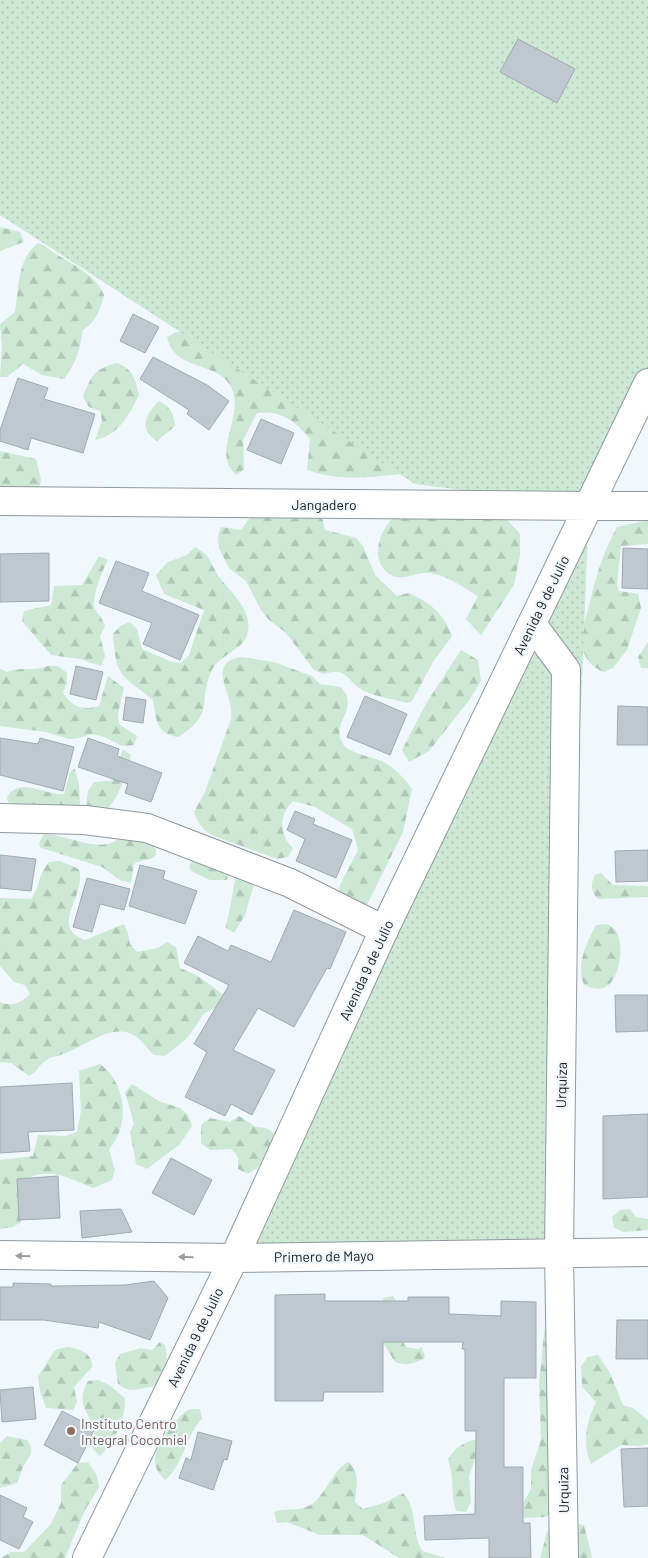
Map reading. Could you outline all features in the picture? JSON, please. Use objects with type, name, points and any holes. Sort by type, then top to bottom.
[{"type":"street","name":"Avenida 9 de Julio","points":[[87,1558],[234,1258],[384,930],[648,383]]},
{"type":"street","name":"Jangadero","points":[[0,501],[648,506]]},
{"type":"street","name":"Urquiza","points":[[532,624],[566,670],[559,1252],[564,1558]]},
{"type":"street","points":[[0,818],[85,820],[147,828],[290,883],[384,930]]},
{"type":"street","name":"Primero de Mayo","points":[[0,1255],[234,1258],[648,1252]]},
{"type":"green space","points":[[0,0],[648,0],[648,383],[589,506],[415,484],[0,215]]},
{"type":"green space","points":[[0,227],[20,232],[24,242],[0,251]]},
{"type":"green space","points":[[38,243],[90,276],[104,295],[99,311],[83,330],[77,356],[72,368],[64,379],[42,375],[23,364],[7,377],[0,377],[2,346],[0,324],[15,312],[20,274],[26,257]]},
{"type":"green space","points":[[188,331],[403,474],[343,477],[307,470],[310,439],[287,418],[273,413],[257,413],[243,440],[244,469],[236,475],[229,466],[226,455],[234,410],[234,398],[231,387],[225,379],[216,373],[178,356],[171,348],[167,337],[177,332]]},
{"type":"green space","points":[[117,363],[127,368],[133,375],[139,395],[122,424],[110,434],[95,440],[102,421],[100,411],[89,407],[83,397],[94,374],[109,365]]},
{"type":"green space","points":[[159,401],[171,411],[175,426],[157,441],[147,432],[146,421]]},
{"type":"green space","points":[[0,451],[36,459],[41,480],[39,490],[0,498]]},
{"type":"green space","points":[[589,506],[559,1252],[234,1258]]},
{"type":"green space","points":[[253,513],[315,513],[323,520],[325,530],[356,538],[363,546],[375,575],[397,596],[408,593],[416,596],[441,615],[452,636],[433,662],[412,701],[407,703],[364,691],[343,673],[332,672],[324,674],[314,670],[286,633],[268,619],[261,610],[246,581],[229,568],[219,548],[218,537],[221,527],[241,530]]},
{"type":"green space","points":[[397,515],[505,517],[520,534],[520,555],[514,585],[481,635],[466,619],[478,596],[437,574],[421,573],[407,577],[393,576],[380,563],[378,546],[381,536],[385,528]]},
{"type":"green space","points":[[648,520],[648,544],[621,546],[617,584],[619,591],[638,594],[641,608],[627,650],[613,668],[604,672],[588,660],[583,651],[581,640],[597,576],[617,527]]},
{"type":"green space","points":[[195,547],[208,558],[220,578],[241,604],[248,618],[248,626],[247,635],[241,645],[214,666],[207,683],[202,714],[198,721],[179,737],[171,736],[161,729],[156,720],[153,700],[122,674],[116,660],[113,634],[120,626],[130,622],[137,629],[142,649],[172,662],[181,663],[189,655],[204,610],[164,594],[156,575],[168,562],[187,555]]},
{"type":"green space","points":[[99,556],[108,560],[100,577],[94,599],[95,609],[105,626],[100,636],[105,656],[101,666],[80,659],[51,655],[22,621],[24,611],[51,605],[54,586],[82,585]]},
{"type":"green space","points":[[648,642],[648,668],[641,668],[638,657]]},
{"type":"green space","points":[[461,650],[478,660],[481,681],[470,699],[429,751],[409,762],[402,750],[427,702]]},
{"type":"green space","points":[[241,657],[274,662],[312,676],[320,684],[341,687],[348,703],[340,729],[343,744],[350,750],[390,766],[412,789],[403,832],[365,909],[338,898],[339,887],[358,850],[352,829],[315,807],[293,801],[288,807],[282,824],[285,836],[293,848],[288,857],[277,859],[214,836],[204,829],[197,820],[194,812],[205,792],[231,719],[231,709],[224,681],[224,666],[230,661]]},
{"type":"green space","points":[[58,666],[67,673],[67,683],[63,693],[70,702],[78,707],[99,706],[108,676],[124,688],[118,714],[119,724],[137,736],[134,745],[122,746],[102,736],[91,734],[69,739],[46,732],[0,726],[0,669],[7,672],[17,669],[37,669]]},
{"type":"green space","points":[[123,749],[131,755],[122,786],[109,807],[103,812],[93,813],[86,804],[88,791],[94,782],[111,781]]},
{"type":"green space","points":[[75,769],[79,785],[80,806],[23,807],[8,802],[7,797],[12,791],[26,787],[64,794],[70,772]]},
{"type":"green space","points":[[44,834],[95,844],[114,842],[120,836],[152,842],[156,853],[152,858],[134,864],[131,883],[120,880],[102,867],[41,848],[39,843]]},
{"type":"green space","points":[[193,860],[233,872],[226,880],[210,880],[191,871],[189,866]]},
{"type":"green space","points":[[60,861],[79,869],[78,890],[69,919],[70,927],[74,934],[85,940],[124,924],[130,944],[137,952],[158,948],[167,942],[176,947],[180,968],[198,976],[225,996],[226,1005],[206,1012],[187,1037],[165,1056],[154,1055],[138,1038],[129,1033],[119,1032],[100,1036],[72,1051],[49,1058],[29,1076],[11,1063],[0,1062],[0,1002],[16,1003],[30,994],[25,985],[14,982],[0,966],[0,898],[31,899],[45,867],[49,862]]},
{"type":"green space","points":[[238,872],[248,876],[254,884],[245,915],[234,933],[225,927]]},
{"type":"green space","points":[[601,873],[613,885],[648,886],[648,897],[598,899],[594,894],[592,882],[595,875]]},
{"type":"green space","points":[[607,924],[615,930],[619,937],[619,962],[617,971],[609,985],[598,989],[584,985],[581,969],[583,954],[596,925]]},
{"type":"green space","points":[[100,1064],[109,1072],[115,1082],[120,1093],[122,1105],[121,1129],[109,1149],[115,1170],[112,1180],[93,1188],[59,1175],[42,1174],[33,1176],[24,1180],[19,1212],[21,1222],[13,1227],[0,1229],[0,1160],[33,1156],[38,1135],[66,1136],[77,1132],[81,1111],[79,1071]]},
{"type":"green space","points":[[132,1084],[159,1101],[180,1108],[188,1115],[192,1126],[180,1144],[147,1169],[136,1164],[130,1132],[134,1123],[125,1092]]},
{"type":"green space","points":[[239,1116],[256,1127],[266,1128],[276,1134],[276,1141],[272,1152],[259,1166],[248,1174],[238,1169],[238,1158],[232,1149],[210,1150],[201,1143],[201,1125],[210,1118],[230,1122]]},
{"type":"green space","points":[[630,1209],[636,1217],[648,1219],[648,1230],[624,1232],[614,1228],[612,1217],[620,1210]]},
{"type":"green space","points":[[393,1296],[398,1308],[401,1334],[406,1347],[418,1349],[422,1347],[425,1358],[414,1363],[403,1364],[395,1362],[384,1344],[383,1298]]},
{"type":"green space","points":[[547,1322],[555,1512],[545,1517],[522,1518],[521,1507],[531,1489],[531,1470],[541,1440],[539,1385],[544,1332]]},
{"type":"green space","points":[[160,1342],[165,1345],[167,1361],[165,1373],[160,1382],[153,1386],[134,1390],[118,1384],[115,1363],[120,1354],[141,1348],[152,1350]]},
{"type":"green space","points":[[68,1347],[88,1355],[92,1362],[92,1367],[74,1387],[77,1402],[73,1410],[46,1408],[40,1392],[38,1377],[57,1349]]},
{"type":"green space","points":[[598,1355],[610,1373],[623,1405],[633,1408],[648,1420],[648,1444],[641,1446],[621,1445],[591,1464],[588,1456],[586,1433],[596,1402],[582,1387],[581,1366],[588,1357]]},
{"type":"green space","points":[[98,1380],[109,1385],[125,1398],[124,1414],[118,1429],[100,1456],[92,1448],[95,1438],[94,1429],[83,1401],[83,1392],[88,1381]]},
{"type":"green space","points":[[200,1409],[202,1419],[196,1426],[181,1459],[165,1480],[158,1472],[155,1463],[155,1457],[161,1442],[183,1414],[188,1410]]},
{"type":"green space","points":[[7,1436],[27,1440],[31,1450],[17,1483],[0,1488],[0,1443]]},
{"type":"green space","points":[[482,1438],[469,1476],[471,1502],[466,1512],[456,1511],[448,1460],[457,1448]]},
{"type":"green space","points":[[88,1462],[97,1476],[99,1487],[85,1510],[65,1558],[1,1558],[11,1552],[24,1552],[51,1524],[61,1503],[61,1485],[78,1463]]},
{"type":"green space","points":[[349,1462],[356,1476],[355,1502],[363,1509],[384,1503],[403,1493],[411,1506],[422,1551],[445,1558],[399,1558],[363,1535],[320,1535],[287,1522],[277,1523],[274,1512],[302,1508],[313,1503],[337,1471]]},
{"type":"green space","points":[[563,1521],[584,1525],[592,1558],[540,1558],[547,1532]]},
{"type":"building","points":[[518,39],[575,69],[557,103],[500,72]]},
{"type":"building","points":[[133,314],[159,327],[145,353],[120,341]]},
{"type":"building","points":[[153,357],[207,385],[229,401],[209,430],[187,414],[189,410],[140,379]]},
{"type":"building","points":[[18,378],[48,388],[44,399],[95,414],[83,453],[31,438],[28,450],[0,441],[0,430]]},
{"type":"building","points":[[261,419],[294,433],[281,464],[247,450]]},
{"type":"building","points":[[623,548],[648,549],[648,589],[622,588]]},
{"type":"building","points":[[49,553],[49,601],[0,602],[0,554]]},
{"type":"building","points":[[116,561],[149,573],[142,591],[199,615],[180,660],[143,644],[152,623],[99,603]]},
{"type":"building","points":[[76,666],[103,672],[96,700],[70,694]]},
{"type":"building","points":[[365,696],[407,714],[390,755],[347,737]]},
{"type":"building","points":[[126,697],[146,700],[143,723],[123,720]]},
{"type":"building","points":[[618,706],[648,707],[648,745],[617,745]]},
{"type":"building","points":[[0,738],[38,744],[40,738],[74,747],[63,791],[0,775]]},
{"type":"building","points":[[88,738],[119,749],[117,756],[162,773],[151,802],[125,793],[128,784],[78,767]]},
{"type":"building","points":[[295,811],[315,819],[313,824],[352,840],[336,878],[296,861],[305,839],[287,830]]},
{"type":"building","points":[[648,850],[648,881],[616,882],[615,851]]},
{"type":"building","points":[[0,855],[36,859],[31,891],[0,888]]},
{"type":"building","points":[[140,865],[165,871],[163,879],[197,891],[185,924],[129,906]]},
{"type":"building","points":[[87,878],[130,889],[124,910],[100,904],[92,932],[73,927]]},
{"type":"building","points":[[294,910],[346,932],[330,969],[327,968],[294,1027],[258,1008],[233,1050],[275,1070],[252,1115],[231,1104],[225,1116],[185,1097],[207,1052],[194,1044],[229,985],[184,963],[198,936],[228,951],[231,945],[271,962]]},
{"type":"building","points":[[615,995],[648,995],[648,1031],[616,1032]]},
{"type":"building","points":[[72,1083],[74,1130],[28,1132],[30,1151],[0,1153],[0,1087]]},
{"type":"building","points":[[648,1114],[648,1197],[603,1199],[603,1116]]},
{"type":"building","points":[[171,1158],[212,1180],[194,1215],[152,1193]]},
{"type":"building","points":[[58,1176],[60,1218],[19,1220],[17,1179]]},
{"type":"building","points":[[121,1209],[132,1232],[82,1238],[80,1211]]},
{"type":"building","points":[[154,1281],[168,1298],[150,1340],[99,1322],[98,1328],[44,1320],[0,1320],[0,1287],[13,1287],[13,1283],[51,1284],[51,1286],[125,1285]]},
{"type":"building","points":[[325,1294],[325,1301],[408,1301],[408,1297],[449,1297],[449,1314],[501,1316],[501,1301],[536,1302],[536,1378],[504,1378],[504,1467],[523,1467],[523,1523],[530,1523],[531,1558],[489,1558],[489,1538],[425,1540],[424,1516],[475,1514],[476,1431],[465,1431],[465,1349],[462,1349],[463,1342],[383,1342],[383,1392],[324,1392],[323,1401],[275,1401],[275,1295]]},
{"type":"building","points":[[617,1320],[648,1320],[648,1359],[616,1359]]},
{"type":"building","points":[[33,1387],[36,1419],[2,1422],[0,1390]]},
{"type":"building","points":[[62,1411],[95,1428],[78,1463],[44,1445]]},
{"type":"building","points":[[198,1432],[232,1441],[227,1460],[224,1459],[213,1490],[179,1478],[186,1458],[191,1460]]},
{"type":"building","points":[[648,1448],[648,1506],[624,1507],[621,1449]]},
{"type":"building","points":[[0,1495],[27,1508],[23,1517],[33,1522],[19,1549],[0,1540]]},
{"type":"place","name":"Instituto Centro Integral Cocomiel","points":[[71,1431]]}]
